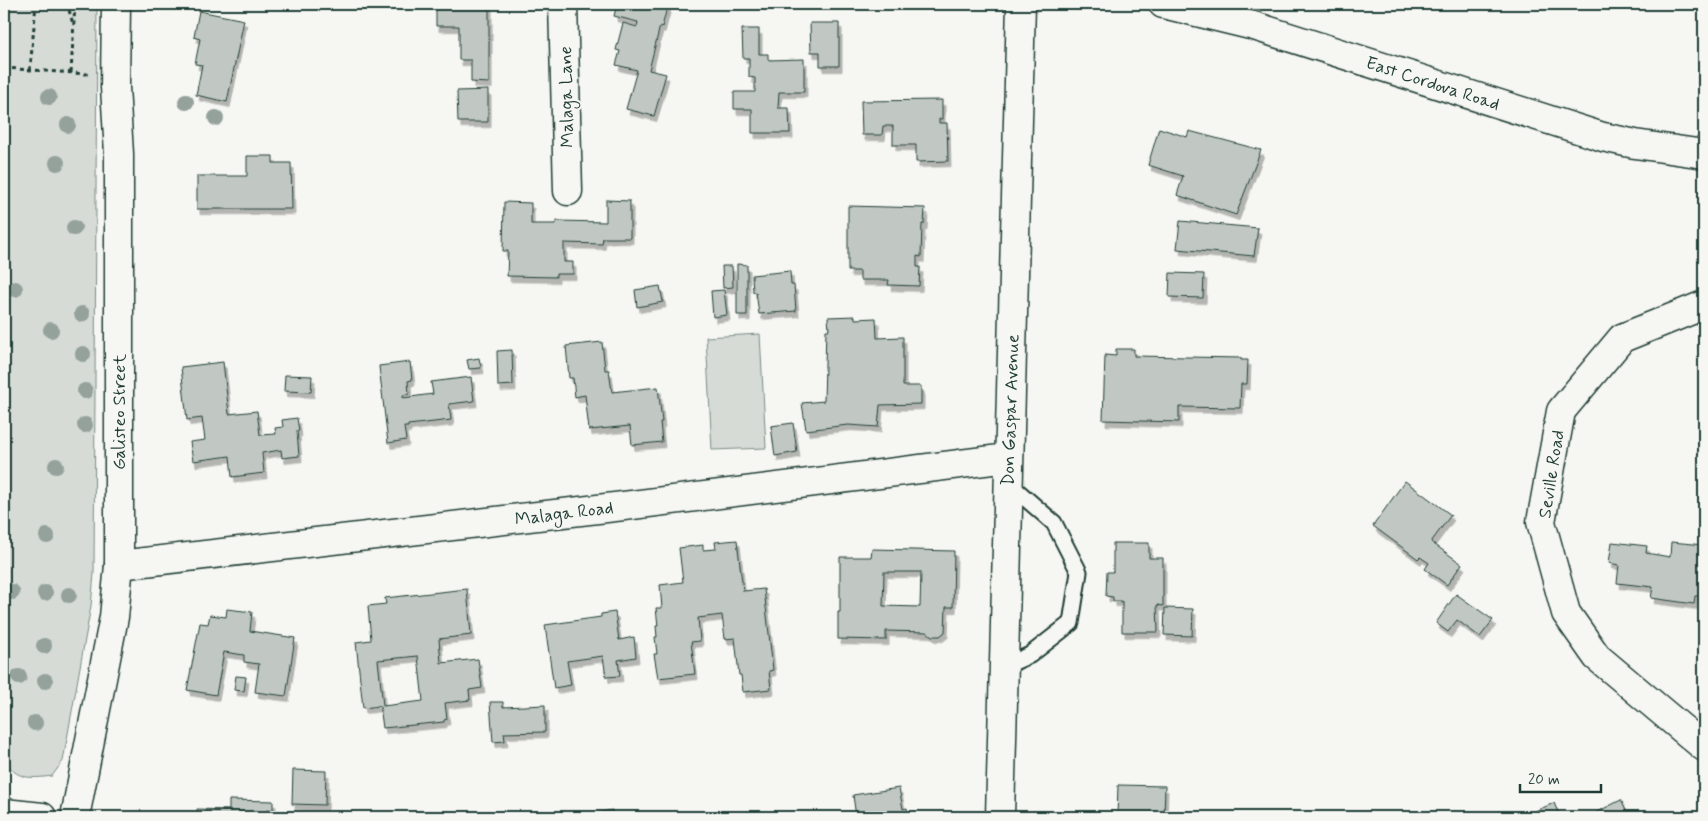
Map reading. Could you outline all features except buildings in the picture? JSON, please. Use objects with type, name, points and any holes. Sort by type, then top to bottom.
[{"type":"street","name":"Galisteo Street","points":[[75,817],[114,617],[119,565],[119,173],[115,87],[116,4]]},
{"type":"street","name":"Malaga Lane","points":[[563,4],[568,191]]},
{"type":"street","name":"Don Gaspar Avenue","points":[[1000,817],[1021,4]]},
{"type":"street","name":"East Cordova Road","points":[[1163,4],[1254,26],[1603,137],[1635,144],[1704,154]]},
{"type":"street","name":"Seville Road","points":[[1704,305],[1622,338],[1561,412],[1541,522],[1566,613],[1597,657],[1704,747]]},
{"type":"street","name":"Malaga Road","points":[[119,565],[612,507],[1008,470]]},
{"type":"street","points":[[4,813],[42,817]]},
{"type":"lane","points":[[1003,667],[1030,655],[1071,624],[1079,572],[1054,523],[1008,470]]},
{"type":"path","points":[[30,70],[36,4]]},
{"type":"path","points":[[64,4],[69,10],[74,26]]},
{"type":"path","points":[[71,73],[75,4]]},
{"type":"path","points":[[4,68],[97,75]]},
{"type":"shaded area","points":[[4,4],[97,4],[94,574],[91,606],[63,761],[52,776],[36,777],[22,776],[16,773],[7,763],[4,754]]},
{"type":"shaded area","points":[[760,334],[766,448],[712,450],[706,337]]}]
